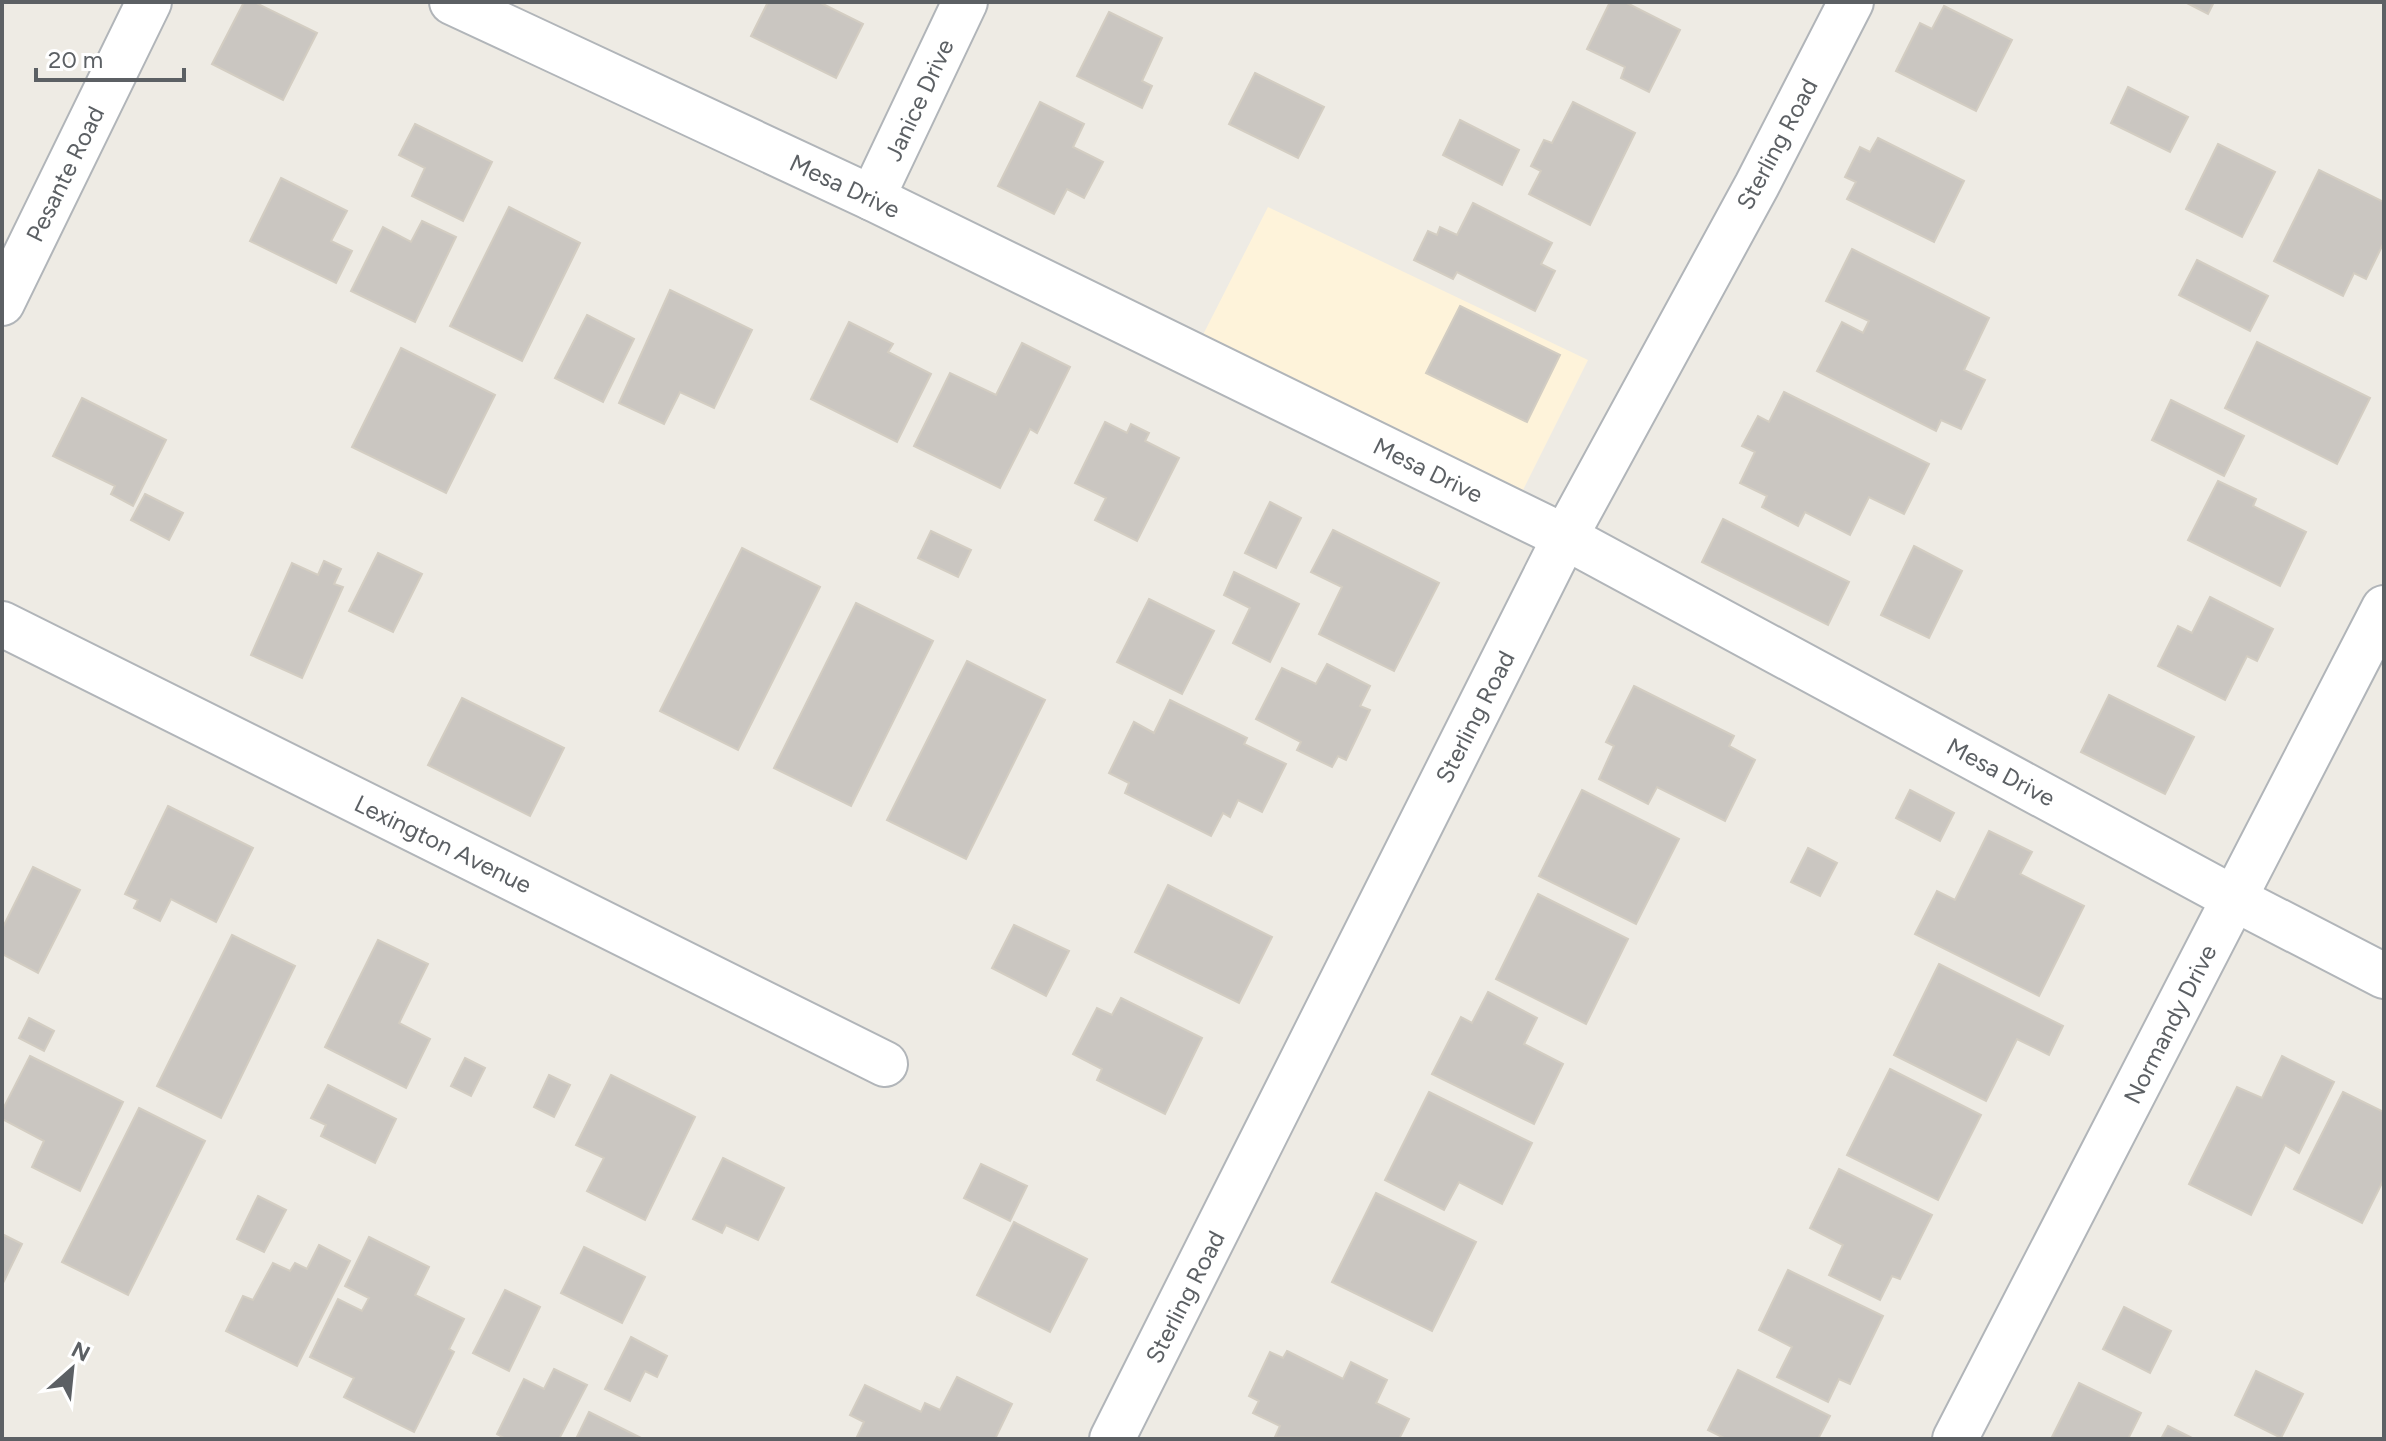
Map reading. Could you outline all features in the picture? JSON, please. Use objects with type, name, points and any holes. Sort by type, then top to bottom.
[{"type":"street","name":"Pesante Road","points":[[2,303],[149,2]]},
{"type":"street","name":"Mesa Drive","points":[[452,2],[872,198],[1565,537],[2235,899],[2384,976]]},
{"type":"street","name":"Janice Drive","points":[[872,198],[965,2]]},
{"type":"street","name":"Sterling Road","points":[[1112,1439],[1565,537],[1757,185],[1851,2]]},
{"type":"street","name":"Normandy Drive","points":[[1955,1439],[2384,608]]},
{"type":"street","name":"Lexington Avenue","points":[[2,624],[885,1064]]},
{"type":"shaded area","points":[[1268,207],[1588,360],[1504,528],[1182,376]]},
{"type":"building","points":[[244,2],[254,2],[317,33],[283,100],[212,64]]},
{"type":"building","points":[[768,2],[819,2],[863,24],[836,78],[751,36]]},
{"type":"building","points":[[1610,2],[1625,2],[1680,30],[1649,92],[1621,78],[1625,67],[1587,49]]},
{"type":"building","points":[[2185,2],[2214,2],[2208,14]]},
{"type":"building","points":[[1944,6],[2012,40],[1976,111],[1896,71],[1920,23],[1932,29]]},
{"type":"building","points":[[1109,12],[1162,38],[1142,81],[1152,86],[1142,108],[1077,76]]},
{"type":"building","points":[[1255,73],[1324,107],[1298,158],[1229,124]]},
{"type":"building","points":[[2128,87],[2188,117],[2170,152],[2111,123]]},
{"type":"building","points":[[1040,102],[1084,124],[1073,147],[1103,162],[1084,198],[1067,189],[1054,214],[998,186]]},
{"type":"building","points":[[1573,102],[1635,133],[1590,225],[1529,194],[1541,171],[1531,166],[1544,140],[1552,143]]},
{"type":"building","points":[[1460,120],[1519,150],[1502,185],[1443,155]]},
{"type":"building","points":[[415,124],[492,162],[463,221],[412,196],[425,168],[399,155]]},
{"type":"building","points":[[1878,138],[1964,181],[1934,242],[1847,199],[1856,182],[1845,177],[1860,147],[1870,152]]},
{"type":"building","points":[[2218,144],[2275,172],[2242,237],[2186,209]]},
{"type":"building","points":[[2319,170],[2384,202],[2384,242],[2366,279],[2354,273],[2343,296],[2274,261]]},
{"type":"building","points":[[281,178],[347,211],[331,241],[352,251],[336,283],[250,241]]},
{"type":"building","points":[[1473,203],[1552,243],[1541,264],[1555,271],[1535,311],[1457,272],[1453,279],[1414,260],[1428,231],[1437,235],[1440,227],[1457,235]]},
{"type":"building","points":[[509,207],[580,243],[522,361],[450,326]]},
{"type":"building","points":[[422,221],[456,237],[415,322],[351,291],[383,227],[411,242]]},
{"type":"building","points":[[1852,249],[1989,318],[1964,370],[1985,380],[1961,429],[1941,420],[1936,431],[1817,371],[1842,322],[1863,333],[1869,321],[1826,301]]},
{"type":"building","points":[[2197,260],[2268,296],[2250,331],[2179,295]]},
{"type":"building","points":[[670,290],[752,330],[714,408],[680,392],[664,424],[619,403]]},
{"type":"building","points":[[1460,306],[1560,355],[1527,422],[1426,373]]},
{"type":"building","points":[[587,315],[634,339],[603,402],[555,378]]},
{"type":"building","points":[[849,322],[893,344],[888,352],[931,374],[897,442],[811,399]]},
{"type":"building","points":[[2257,342],[2370,398],[2337,464],[2225,408]]},
{"type":"building","points":[[1022,343],[1070,367],[1037,433],[1030,429],[1000,488],[914,446],[950,373],[996,395]]},
{"type":"building","points":[[401,348],[495,395],[446,493],[352,447]]},
{"type":"building","points":[[1784,392],[1929,464],[1904,514],[1869,497],[1850,535],[1805,512],[1798,526],[1762,507],[1767,496],[1740,483],[1755,452],[1742,446],[1758,416],[1769,422]]},
{"type":"building","points":[[82,398],[166,440],[133,506],[111,494],[115,486],[53,456]]},
{"type":"building","points":[[2171,400],[2244,436],[2224,476],[2152,440]]},
{"type":"building","points":[[1105,422],[1127,433],[1131,424],[1149,433],[1145,441],[1179,458],[1137,541],[1095,520],[1106,498],[1075,483]]},
{"type":"building","points":[[2218,481],[2256,499],[2253,506],[2306,532],[2280,586],[2188,540]]},
{"type":"building","points":[[145,494],[183,513],[169,540],[131,520]]},
{"type":"building","points":[[1270,502],[1301,518],[1276,568],[1245,553]]},
{"type":"building","points":[[1723,519],[1849,582],[1828,625],[1702,562]]},
{"type":"building","points":[[1333,530],[1439,583],[1394,671],[1319,634],[1342,587],[1311,572]]},
{"type":"building","points":[[931,531],[971,550],[958,577],[918,558]]},
{"type":"building","points":[[1914,546],[1962,571],[1929,638],[1881,615]]},
{"type":"building","points":[[742,548],[820,587],[738,750],[660,711]]},
{"type":"building","points":[[378,553],[422,574],[393,632],[349,611]]},
{"type":"building","points":[[324,561],[341,569],[334,584],[343,587],[302,678],[251,655],[292,563],[318,575]]},
{"type":"building","points":[[1234,572],[1299,604],[1270,662],[1233,643],[1250,608],[1224,595]]},
{"type":"building","points":[[2210,597],[2273,629],[2257,661],[2247,656],[2225,700],[2158,666],[2178,626],[2192,633]]},
{"type":"building","points":[[1149,599],[1214,631],[1182,694],[1117,662]]},
{"type":"building","points":[[856,603],[933,641],[851,806],[774,768]]},
{"type":"building","points":[[967,661],[1045,700],[966,859],[887,820]]},
{"type":"building","points":[[1327,664],[1370,686],[1360,706],[1370,710],[1346,760],[1338,756],[1332,767],[1297,750],[1301,742],[1256,719],[1282,668],[1316,684]]},
{"type":"building","points":[[1634,686],[1734,736],[1729,746],[1755,760],[1725,821],[1657,787],[1648,804],[1599,779],[1614,746],[1606,742]]},
{"type":"building","points":[[2109,695],[2194,737],[2165,794],[2081,752]]},
{"type":"building","points":[[462,698],[564,748],[530,816],[428,765]]},
{"type":"building","points":[[1170,700],[1247,738],[1244,744],[1286,764],[1262,812],[1238,800],[1230,817],[1223,813],[1211,836],[1125,793],[1129,783],[1109,773],[1134,722],[1154,733]]},
{"type":"building","points":[[1582,790],[1679,839],[1636,924],[1539,876]]},
{"type":"building","points":[[1910,790],[1954,813],[1940,841],[1896,818]]},
{"type":"building","points":[[168,806],[253,848],[216,922],[171,899],[160,921],[134,908],[138,900],[125,894]]},
{"type":"building","points":[[1989,831],[2032,852],[2020,874],[2084,906],[2039,996],[1915,934],[1937,891],[1955,900]]},
{"type":"building","points":[[1808,848],[1837,863],[1820,896],[1791,882]]},
{"type":"building","points":[[33,867],[80,890],[38,973],[2,954],[2,929]]},
{"type":"building","points":[[1168,885],[1272,937],[1239,1003],[1135,952]]},
{"type":"building","points":[[1538,894],[1628,939],[1586,1024],[1496,979]]},
{"type":"building","points":[[1014,925],[1069,951],[1046,996],[992,968]]},
{"type":"building","points":[[232,935],[295,966],[221,1118],[157,1086]]},
{"type":"building","points":[[378,940],[428,964],[399,1023],[430,1039],[406,1088],[325,1047]]},
{"type":"building","points":[[1939,964],[2063,1026],[2049,1055],[2017,1039],[1986,1101],[1894,1055]]},
{"type":"building","points":[[1488,992],[1537,1018],[1524,1044],[1563,1064],[1534,1124],[1432,1074],[1461,1017],[1472,1023]]},
{"type":"building","points":[[1121,998],[1202,1038],[1165,1114],[1097,1080],[1102,1069],[1073,1054],[1097,1008],[1112,1015]]},
{"type":"building","points":[[29,1018],[54,1031],[44,1051],[19,1038]]},
{"type":"building","points":[[30,1056],[123,1102],[80,1191],[32,1167],[44,1141],[2,1119],[2,1111]]},
{"type":"building","points":[[2282,1056],[2334,1082],[2299,1153],[2285,1145],[2251,1215],[2189,1184],[2237,1087],[2262,1098]]},
{"type":"building","points":[[465,1058],[485,1068],[471,1096],[451,1086]]},
{"type":"building","points":[[1890,1069],[1981,1115],[1938,1200],[1847,1155]]},
{"type":"building","points":[[549,1075],[570,1085],[554,1117],[534,1107]]},
{"type":"building","points":[[611,1075],[695,1117],[645,1220],[587,1191],[604,1158],[576,1145]]},
{"type":"building","points":[[328,1085],[396,1119],[375,1163],[321,1136],[326,1125],[311,1118]]},
{"type":"building","points":[[1429,1092],[1532,1143],[1502,1204],[1459,1182],[1444,1210],[1385,1180]]},
{"type":"building","points":[[2343,1092],[2384,1112],[2384,1179],[2362,1223],[2294,1189]]},
{"type":"building","points":[[139,1108],[205,1141],[128,1295],[62,1262]]},
{"type":"building","points":[[723,1158],[784,1188],[758,1240],[726,1225],[722,1233],[693,1219]]},
{"type":"building","points":[[981,1164],[1027,1186],[1010,1221],[964,1198]]},
{"type":"building","points":[[1839,1169],[1932,1215],[1900,1279],[1892,1276],[1880,1300],[1829,1275],[1843,1245],[1810,1228]]},
{"type":"building","points":[[1376,1193],[1476,1242],[1432,1331],[1332,1282]]},
{"type":"building","points":[[258,1196],[286,1210],[264,1252],[237,1239]]},
{"type":"building","points":[[1014,1222],[1087,1259],[1050,1332],[977,1295]]},
{"type":"building","points":[[2,1234],[22,1244],[2,1285]]},
{"type":"building","points":[[369,1237],[429,1267],[415,1295],[464,1319],[449,1349],[454,1352],[414,1432],[344,1397],[354,1378],[310,1357],[338,1299],[362,1311],[369,1298],[345,1286]]},
{"type":"building","points":[[319,1245],[350,1261],[297,1366],[226,1331],[243,1296],[253,1300],[273,1263],[290,1271],[295,1263],[307,1269]]},
{"type":"building","points":[[584,1247],[645,1277],[622,1323],[561,1293]]},
{"type":"building","points":[[1788,1270],[1883,1316],[1850,1384],[1839,1379],[1828,1402],[1777,1377],[1792,1347],[1759,1330]]},
{"type":"building","points":[[505,1290],[540,1307],[509,1371],[473,1353]]},
{"type":"building","points":[[2124,1307],[2171,1331],[2150,1373],[2103,1349]]},
{"type":"building","points":[[631,1337],[667,1356],[657,1377],[645,1371],[630,1401],[605,1389]]},
{"type":"building","points":[[1287,1351],[1343,1379],[1351,1362],[1387,1380],[1376,1403],[1409,1419],[1399,1439],[1275,1437],[1280,1426],[1253,1413],[1259,1401],[1249,1396],[1270,1352],[1283,1358]]},
{"type":"building","points":[[554,1369],[587,1385],[559,1439],[506,1439],[497,1434],[524,1379],[544,1389]]},
{"type":"building","points":[[1738,1370],[1830,1416],[1818,1439],[1726,1439],[1708,1430]]},
{"type":"building","points":[[2256,1371],[2303,1394],[2281,1438],[2235,1415]]},
{"type":"building","points":[[957,1377],[1012,1404],[995,1439],[856,1439],[864,1422],[850,1415],[865,1385],[921,1412],[925,1403],[940,1410]]},
{"type":"building","points":[[2079,1383],[2141,1413],[2128,1439],[2051,1439]]},
{"type":"building","points":[[589,1412],[643,1439],[576,1439]]},
{"type":"building","points":[[2168,1426],[2194,1439],[2161,1439]]}]
